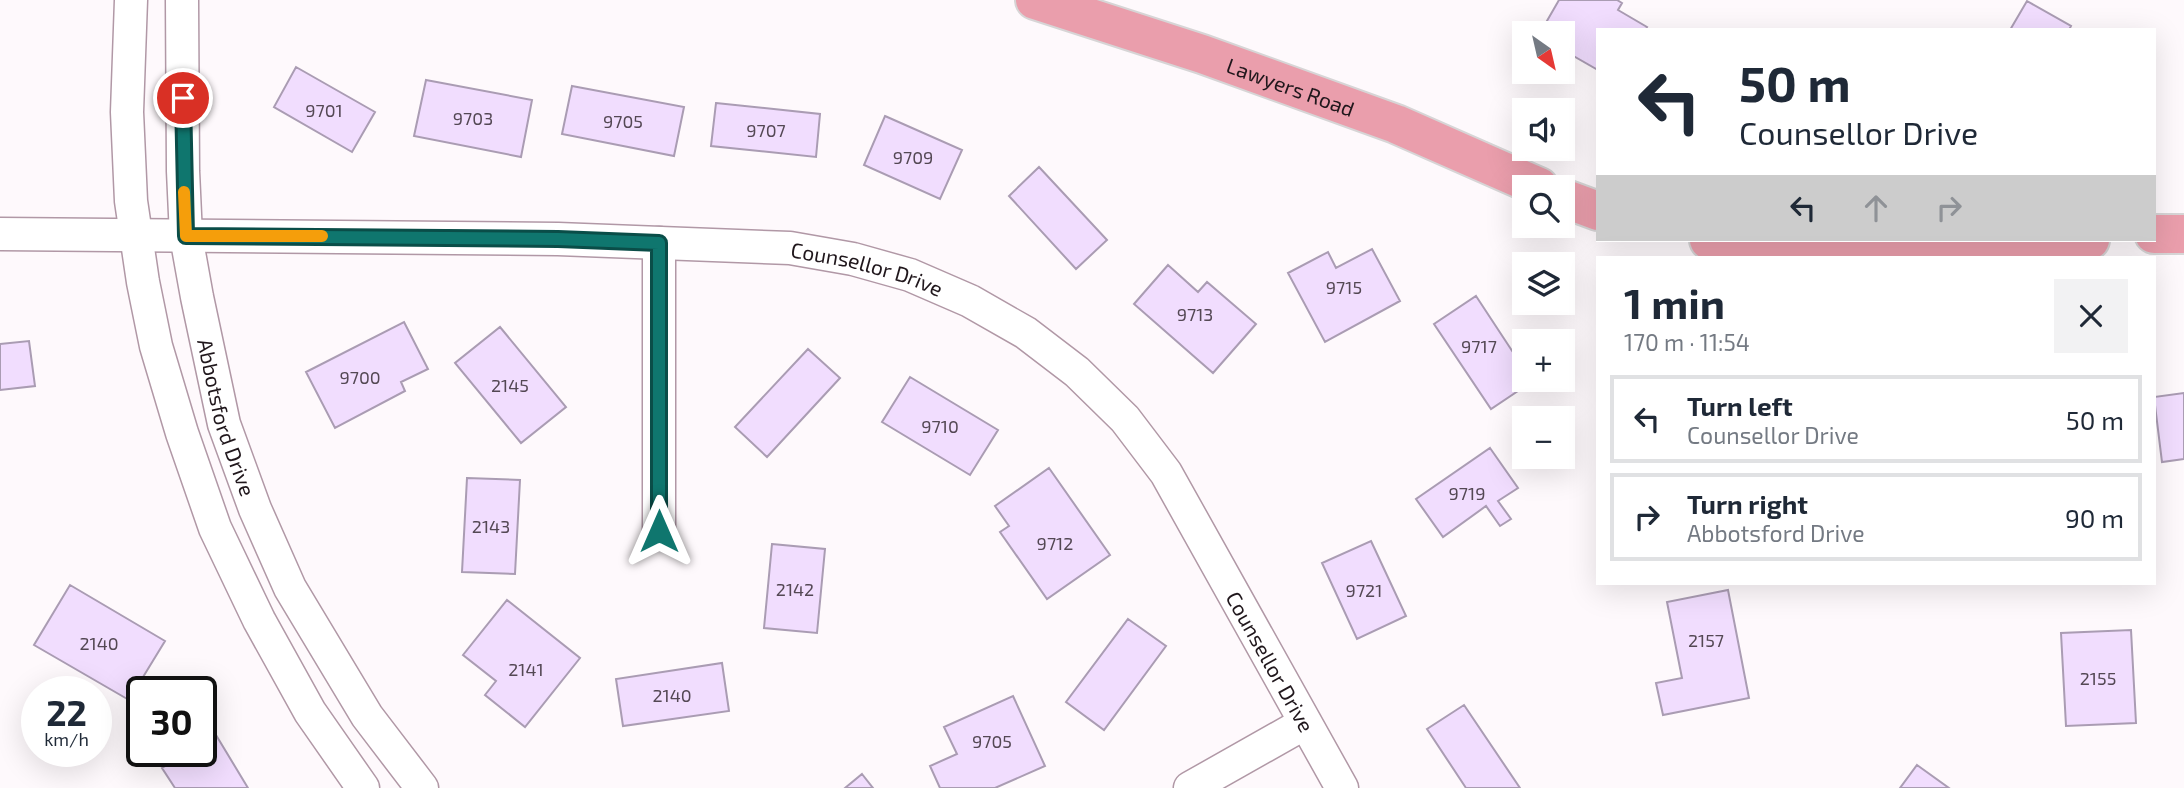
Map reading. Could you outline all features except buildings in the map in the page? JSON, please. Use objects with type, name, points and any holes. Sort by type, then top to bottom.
[{"type":"main road","name":"Lawyers Road","points":[[1035,0],[1202,54],[1396,124],[1512,175]]},
{"type":"main road","points":[[1575,202],[1596,210]]},
{"type":"main road","points":[[2156,234],[2184,234]]},
{"type":"main road","points":[[1728,242],[1793,249],[2024,248],[2074,242]]},
{"type":"street","points":[[131,0],[127,111],[131,201],[156,346],[215,528],[259,621],[310,712],[363,788]]},
{"type":"street","name":"Abbotsford Drive","points":[[182,0],[186,236],[224,424],[255,509],[290,588],[367,716],[422,788]]},
{"type":"street","name":"Counsellor Drive","points":[[0,234],[558,239],[790,248],[853,259],[910,275],[970,301],[1026,333],[1077,372],[1125,419],[1166,472],[1342,788]]},
{"type":"street","points":[[659,243],[659,531]]},
{"type":"street","points":[[1189,788],[1305,723]]},
{"type":"slow traffic","points":[[184,192],[186,236],[322,236]]},
{"type":"route","points":[[183,98],[186,236],[558,239],[659,243],[659,531]]}]
